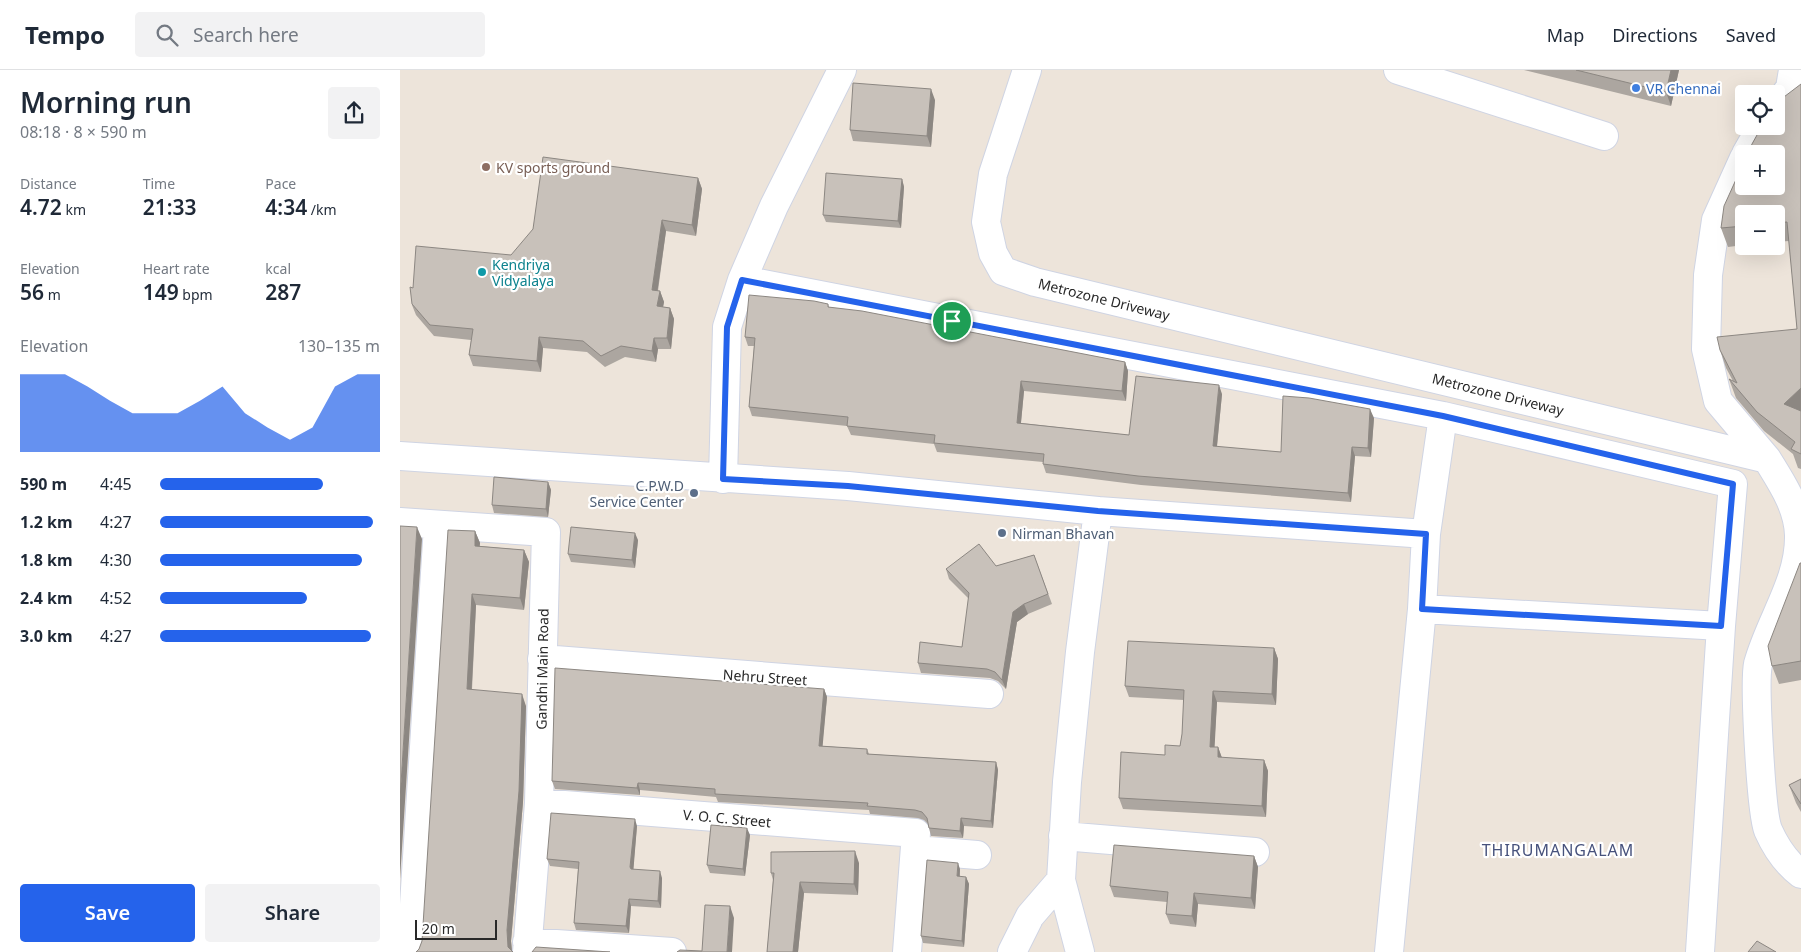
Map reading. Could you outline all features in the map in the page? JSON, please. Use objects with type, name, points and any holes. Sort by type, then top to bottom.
[{"type":"street","points":[[723,479],[727,327],[742,280],[774,206],[842,70]]},
{"type":"street","name":"Metrozone Driveway","points":[[1027,70],[993,174],[986,222],[993,253],[1003,271],[1035,282],[1767,458]]},
{"type":"street","points":[[1398,70],[1604,136]]},
{"type":"street","points":[[1785,95],[1790,88],[1794,70]]},
{"type":"street","points":[[1735,178],[1716,220],[1708,274],[1706,348],[1718,401],[1767,458],[1791,499],[1799,533],[1797,562],[1758,665],[1759,746],[1767,828],[1785,861],[1801,874]]},
{"type":"street","points":[[742,280],[1443,416],[1733,484],[1721,626],[1700,952]]},
{"type":"street","points":[[1389,952],[1422,609],[1426,534],[1443,416]]},
{"type":"street","points":[[400,456],[848,486],[1098,511],[1426,534]]},
{"type":"street","points":[[1080,952],[1061,880],[1079,662],[1098,511]]},
{"type":"street","name":"Gandhi Main Road","points":[[400,522],[546,532],[538,803],[527,947]]},
{"type":"street","points":[[411,952],[438,526]]},
{"type":"street","points":[[1422,609],[1721,626]]},
{"type":"street","name":"Nehru Street","points":[[542,660],[989,694]]},
{"type":"street","name":"V. O. C. Street","points":[[538,803],[916,842],[977,855]]},
{"type":"street","points":[[1064,836],[1255,852]]},
{"type":"street","points":[[907,952],[916,842]]},
{"type":"street","points":[[1012,952],[1030,916],[1061,880]]},
{"type":"street","points":[[527,947],[672,952]]},
{"type":"building","points":[[1576,70],[1671,70],[1666,92]]},
{"type":"building","points":[[853,83],[931,89],[927,136],[850,130]]},
{"type":"building","points":[[1801,84],[1801,388],[1784,404],[1801,411],[1801,454],[1791,449],[1795,442],[1757,412],[1729,379],[1737,383],[1720,350],[1717,337],[1797,329],[1787,222],[1785,222],[1785,205],[1735,205],[1735,227],[1721,228],[1724,206],[1735,182],[1735,195],[1785,195],[1785,145],[1752,145],[1757,135],[1785,135],[1785,96]]},
{"type":"building","name":"Kendriya Vidyalaya","points":[[543,157],[698,178],[692,225],[662,220],[652,290],[660,291],[657,306],[670,308],[667,338],[654,338],[652,351],[621,346],[601,356],[583,341],[539,337],[537,361],[469,355],[473,329],[430,325],[412,304],[410,287],[413,288],[416,246],[511,255],[533,229]]},
{"type":"building","points":[[826,173],[902,179],[898,221],[823,215]]},
{"type":"building","points":[[749,295],[814,301],[828,304],[828,307],[862,311],[1125,362],[1122,391],[1021,381],[1017,423],[1129,435],[1136,376],[1219,385],[1213,446],[1281,452],[1283,396],[1309,398],[1370,409],[1368,448],[1352,447],[1348,493],[1138,476],[1043,464],[1044,454],[934,443],[935,435],[847,426],[848,417],[749,407],[755,338],[745,337]]},
{"type":"building","points":[[494,477],[548,482],[546,509],[492,505]]},
{"type":"building","points":[[400,526],[417,527],[400,800]]},
{"type":"building","points":[[571,527],[635,533],[632,560],[568,554]]},
{"type":"building","points":[[448,530],[475,531],[475,546],[524,550],[520,598],[472,594],[467,689],[522,694],[519,791],[507,930],[508,947],[513,952],[416,952],[422,941]]},
{"type":"building","points":[[979,544],[996,566],[1034,555],[1048,594],[1024,604],[1013,612],[1002,680],[995,672],[987,669],[918,663],[920,642],[962,647],[969,593],[946,569]]},
{"type":"building","points":[[1800,563],[1801,661],[1772,666],[1768,646]]},
{"type":"building","points":[[1128,641],[1274,648],[1272,694],[1213,691],[1210,747],[1218,747],[1218,757],[1264,760],[1262,806],[1119,798],[1121,752],[1165,755],[1165,745],[1180,746],[1182,734],[1184,690],[1125,686]]},
{"type":"building","points":[[555,668],[824,689],[819,746],[867,749],[867,754],[996,762],[991,821],[961,818],[960,831],[929,828],[927,818],[922,812],[867,806],[868,803],[715,794],[715,789],[638,783],[637,788],[552,781]]},
{"type":"building","points":[[1801,779],[1801,804],[1789,785]]},
{"type":"building","points":[[551,813],[635,819],[630,867],[631,869],[660,871],[658,901],[629,899],[626,926],[574,923],[579,862],[547,859]]},
{"type":"building","points":[[711,825],[747,828],[743,869],[707,865]]},
{"type":"building","points":[[1114,845],[1254,856],[1251,898],[1194,893],[1192,916],[1166,914],[1168,892],[1110,886]]},
{"type":"building","points":[[855,851],[854,884],[800,882],[793,952],[767,952],[774,873],[771,873],[771,852]]},
{"type":"building","points":[[927,860],[958,863],[957,876],[966,877],[962,941],[921,936]]},
{"type":"building","points":[[705,905],[730,906],[727,952],[677,952],[680,950],[702,951]]},
{"type":"building","points":[[1757,941],[1776,952],[1748,952]]},
{"type":"building","points":[[536,947],[610,952],[532,952]]},
{"type":"place","name":"VR Chennai","points":[[1636,88]]},
{"type":"place","name":"KV sports ground","points":[[486,167]]},
{"type":"place","name":"Kendriya Vidyalaya","points":[[482,272]]},
{"type":"place","name":"C.P.W.D Service Center","points":[[694,493]]},
{"type":"place","name":"Nirman Bhavan","points":[[1002,533]]},
{"type":"district","name":"THIRUMANGALAM","points":[[1558,850]]},
{"type":"route","points":[[742,280],[952,321],[1443,416],[1733,484],[1721,626],[1422,609],[1426,534],[1098,511],[848,486],[723,479],[727,327],[742,280]]}]
